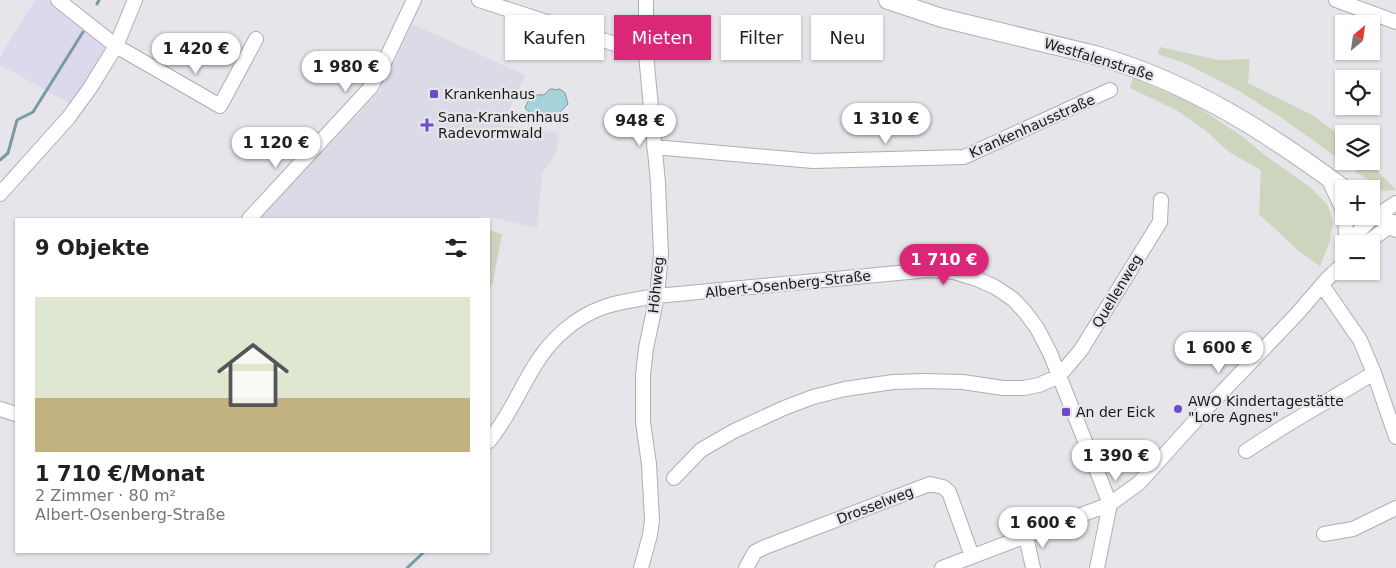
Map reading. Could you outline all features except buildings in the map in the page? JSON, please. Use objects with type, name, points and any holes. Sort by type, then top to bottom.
[{"type":"main road","name":"Westfalenstraße","points":[[888,0],[942,18],[1095,55],[1154,75],[1198,95],[1256,128],[1335,182]]},
{"type":"street","points":[[58,0],[116,46],[220,106],[256,39]]},
{"type":"street","points":[[0,194],[69,117],[90,88],[116,46],[135,0]]},
{"type":"street","points":[[249,218],[371,87],[414,0]]},
{"type":"street","points":[[479,0],[614,44]]},
{"type":"street","name":"Höhweg","points":[[646,0],[646,15]]},
{"type":"street","points":[[1336,0],[1396,22]]},
{"type":"street","name":"Höhweg","points":[[641,568],[652,520],[649,464],[643,422],[644,368],[646,348],[657,296],[661,254],[658,183],[647,60]]},
{"type":"street","name":"Krankenhausstraße","points":[[654,147],[813,161],[964,157],[1110,90]]},
{"type":"street","points":[[1328,177],[1335,192]]},
{"type":"street","name":"Quellenweg","points":[[1059,376],[1081,350],[1160,222],[1162,200]]},
{"type":"street","points":[[1373,235],[1386,220],[1396,203]]},
{"type":"street","points":[[1354,235],[1361,228],[1386,220]]},
{"type":"street","points":[[1325,282],[1335,264]]},
{"type":"street","name":"Albert-Osenberg-Straße","points":[[490,440],[501,426],[534,365],[554,339],[567,328],[592,312],[604,307],[657,296],[929,270],[954,272],[977,279],[1013,299],[1037,328],[1050,353],[1110,504]]},
{"type":"street","points":[[942,568],[1110,504],[1139,483],[1335,272]]},
{"type":"street","points":[[1325,282],[1360,340],[1374,373],[1396,437]]},
{"type":"street","points":[[1246,451],[1374,373]]},
{"type":"street","points":[[674,478],[701,450],[734,431],[813,397],[844,389],[893,382],[963,382],[1003,388],[1022,388],[1039,385],[1059,376]]},
{"type":"street","points":[[0,409],[15,414]]},
{"type":"street","name":"Drosselweg","points":[[746,568],[755,552],[765,547],[930,484],[943,487],[949,492],[972,556]]},
{"type":"street","points":[[1098,568],[1110,504]]},
{"type":"street","points":[[1324,534],[1353,529],[1396,508]]},
{"type":"street","points":[[1026,536],[1033,568]]},
{"type":"shaded area","points":[[35,0],[48,0],[104,44],[103,58],[71,104],[0,65],[0,57]]},
{"type":"shaded area","name":"Sana-Krankenhaus Radevormwald","points":[[412,24],[525,75],[502,125],[559,133],[556,154],[542,174],[537,228],[482,215],[480,218],[259,218],[380,91]]},
{"type":"green space","points":[[1160,47],[1219,60],[1250,59],[1248,83],[1314,116],[1335,132],[1335,156],[1282,118],[1239,91],[1187,64],[1158,54]]},
{"type":"green space","points":[[1133,78],[1192,103],[1243,137],[1311,188],[1322,199],[1328,206],[1333,222],[1330,241],[1320,266],[1300,252],[1259,214],[1261,170],[1229,152],[1205,130],[1176,110],[1130,88]]},
{"type":"green space","points":[[1354,170],[1377,170],[1396,190],[1383,191],[1380,189],[1380,180],[1368,180]]},
{"type":"green space","points":[[490,230],[502,234],[493,283],[490,288]]},
{"type":"water","points":[[550,89],[560,89],[565,93],[568,104],[559,113],[552,116],[539,116],[525,108],[532,97],[544,95]]},
{"type":"waterway","points":[[97,4],[99,0]]},
{"type":"waterway","points":[[0,160],[8,153],[17,120],[33,112],[83,32]]},
{"type":"waterway","points":[[407,568],[423,553]]},
{"type":"place","name":"Krankenhaus","points":[[434,94]]},
{"type":"place","name":"Sana-Krankenhaus Radevormwald","points":[[427,125]]},
{"type":"place","name":"AWO Kindertagestätte \"Lore Agnes\"","points":[[1178,409]]},
{"type":"place","name":"An der Eick","points":[[1066,412]]}]
